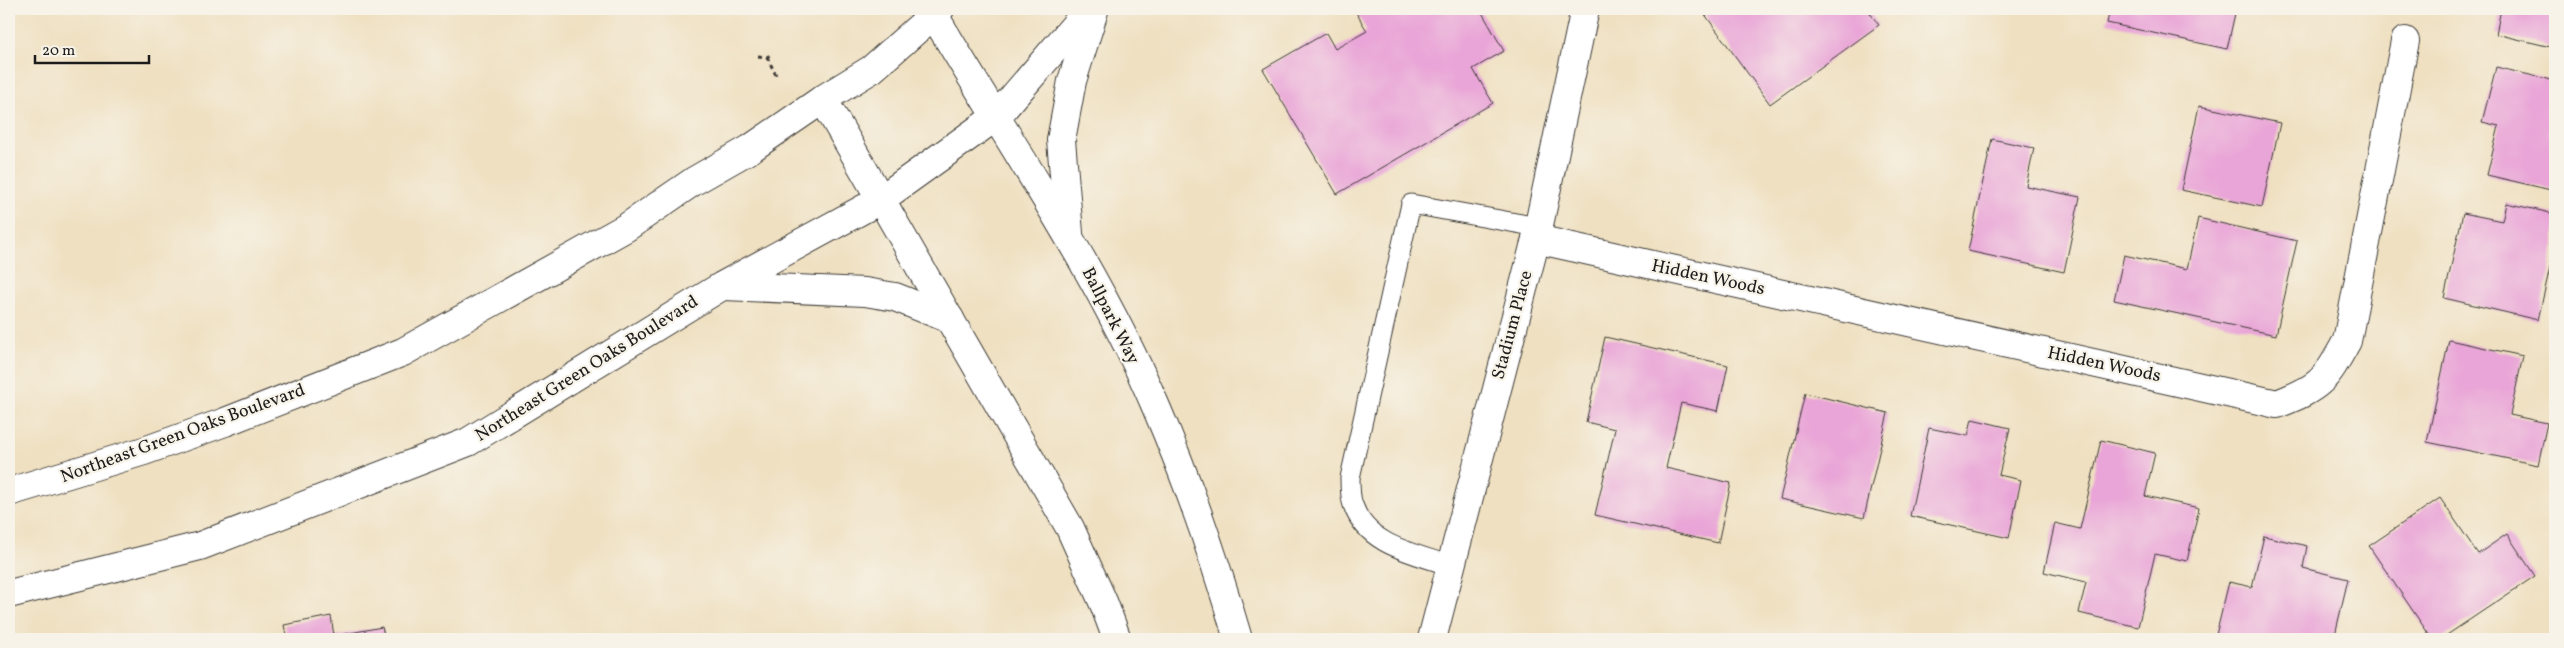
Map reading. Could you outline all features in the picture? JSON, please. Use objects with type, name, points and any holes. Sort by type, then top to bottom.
[{"type":"main road","name":"Northeast Green Oaks Boulevard","points":[[9,594],[200,546],[468,442],[722,286],[880,200],[997,116],[1089,9]]},
{"type":"main road","points":[[1070,242],[1061,140],[1072,81],[1094,9]]},
{"type":"main road","name":"Stadium Place","points":[[1432,639],[1537,233],[1586,9]]},
{"type":"main road","name":"Northeast Green Oaks Boulevard","points":[[9,492],[42,484],[198,432],[403,352],[626,227],[694,181],[750,150],[823,99],[872,68],[937,12]]},
{"type":"main road","name":"Ballpark Way","points":[[937,12],[1095,284],[1156,406],[1208,539],[1238,639]]},
{"type":"main road","name":"Hidden Woods","points":[[1537,233],[2277,404],[2306,393],[2328,375],[2347,341],[2405,41]]},
{"type":"main road","points":[[823,99],[1070,528],[1104,604],[1117,639]]},
{"type":"main road","points":[[722,286],[865,292],[895,297],[950,319]]},
{"type":"lane","points":[[1451,566],[1379,540],[1362,525],[1352,504],[1350,478],[1411,204],[1537,233]]},
{"type":"path","points":[[758,56],[766,57],[772,54]]},
{"type":"path","points":[[766,57],[776,75]]},
{"type":"building","points":[[1354,9],[1480,9],[1504,51],[1473,69],[1493,103],[1337,194],[1263,69],[1326,33],[1335,49],[1367,31]]},
{"type":"building","points":[[1701,9],[1867,9],[1879,25],[1770,104]]},
{"type":"building","points":[[2110,9],[2236,9],[2227,49],[2107,23]]},
{"type":"building","points":[[2501,9],[2555,9],[2555,48],[2496,34]]},
{"type":"building","points":[[2496,67],[2555,81],[2555,191],[2487,175],[2499,126],[2482,122]]},
{"type":"building","points":[[2199,106],[2280,123],[2262,207],[2181,190]]},
{"type":"building","points":[[1992,139],[2034,148],[2026,186],[2080,197],[2064,272],[1968,251]]},
{"type":"building","points":[[2506,203],[2555,214],[2555,245],[2538,320],[2444,298],[2463,213],[2502,221]]},
{"type":"building","points":[[2198,218],[2297,241],[2276,335],[2114,300],[2124,255],[2187,269]]},
{"type":"building","points":[[1605,337],[1728,365],[1718,411],[1681,403],[1666,468],[1731,483],[1718,543],[1595,515],[1615,429],[1586,422]]},
{"type":"building","points":[[2449,340],[2523,356],[2510,415],[2547,423],[2538,465],[2427,442]]},
{"type":"building","points":[[1805,393],[1888,413],[1864,518],[1780,499]]},
{"type":"building","points":[[1972,419],[2010,428],[1999,475],[2021,480],[2009,538],[1910,516],[1929,428],[1968,436]]},
{"type":"building","points":[[2101,440],[2155,453],[2145,496],[2199,508],[2187,561],[2155,554],[2138,627],[2079,613],[2086,582],[2044,572],[2055,523],[2080,529]]},
{"type":"building","points":[[2440,498],[2478,554],[2507,534],[2535,576],[2441,639],[2432,639],[2369,546]]},
{"type":"building","points":[[2264,536],[2307,546],[2303,568],[2348,579],[2334,639],[2215,639],[2229,582],[2252,587]]},
{"type":"building","points":[[331,616],[334,636],[382,627],[385,639],[287,639],[284,625]]}]
